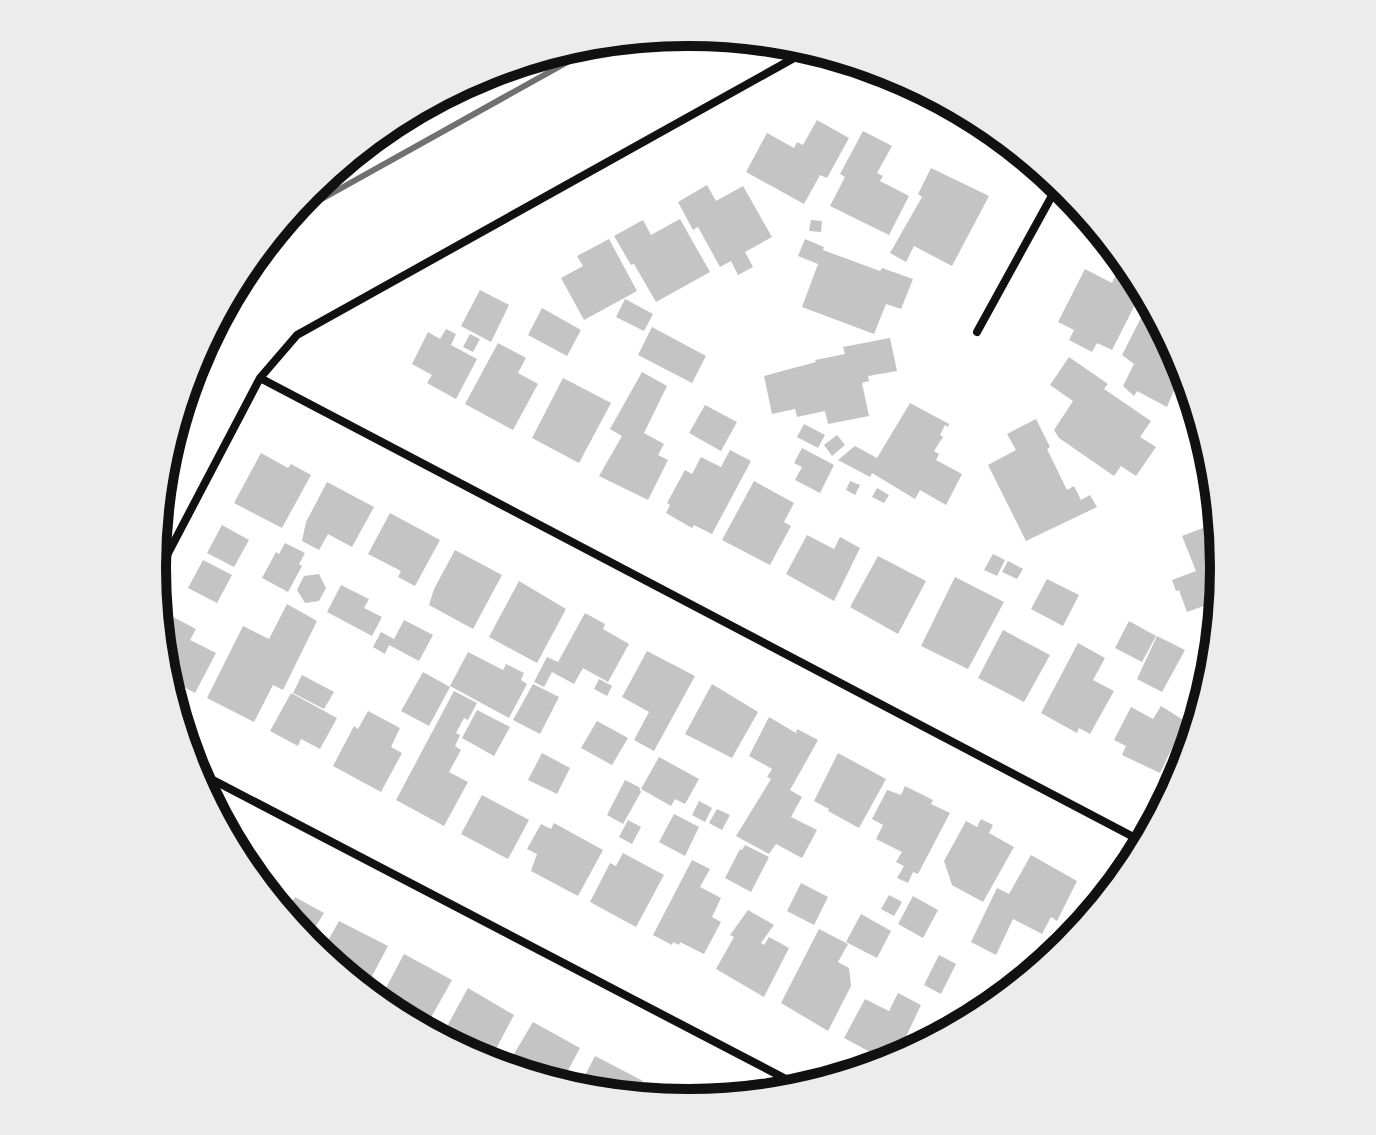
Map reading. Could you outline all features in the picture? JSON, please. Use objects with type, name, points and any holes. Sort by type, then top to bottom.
[{"type":"street","points":[[167,556],[260,378],[297,335],[795,57]]},
{"type":"street","points":[[977,332],[1053,195]]},
{"type":"street","points":[[260,378],[1134,837]]},
{"type":"street","points":[[212,779],[787,1080]]},
{"type":"building","points":[[817,120],[849,138],[827,178],[820,175],[804,204],[746,172],[767,133],[794,148],[797,142],[803,145]]},
{"type":"building","points":[[863,131],[892,146],[877,173],[883,176],[880,181],[909,196],[889,235],[830,206],[845,177],[840,174]]},
{"type":"building","points":[[931,168],[989,196],[952,266],[914,246],[906,262],[890,253],[922,197],[918,194]]},
{"type":"building","points":[[707,185],[716,201],[743,186],[772,237],[745,252],[753,267],[738,275],[731,261],[720,267],[698,227],[693,230],[678,202]]},
{"type":"building","points":[[680,219],[710,272],[656,302],[614,236],[643,220],[651,235]]},
{"type":"building","points":[[811,220],[822,221],[821,232],[809,231]]},
{"type":"building","points":[[609,239],[637,291],[584,320],[561,278],[583,266],[577,256]]},
{"type":"building","points":[[805,239],[824,247],[823,250],[880,271],[882,268],[913,279],[901,309],[886,304],[874,334],[802,307],[818,264],[798,256]]},
{"type":"building","points":[[1085,269],[1112,283],[1117,271],[1137,302],[1112,350],[1097,343],[1092,352],[1069,340],[1074,330],[1058,322]]},
{"type":"building","points":[[480,290],[509,305],[491,342],[461,326]]},
{"type":"building","points":[[625,299],[653,314],[644,331],[616,317]]},
{"type":"building","points":[[542,308],[581,330],[567,356],[528,335]]},
{"type":"building","points":[[1143,313],[1176,385],[1167,407],[1137,391],[1134,396],[1123,386],[1134,364],[1122,355]]},
{"type":"building","points":[[652,327],[706,356],[692,383],[638,355]]},
{"type":"building","points":[[446,329],[456,334],[451,345],[477,359],[456,399],[427,383],[432,375],[412,364],[428,332],[440,339]]},
{"type":"building","points":[[470,334],[480,339],[473,352],[463,347]]},
{"type":"building","points":[[890,338],[897,371],[868,376],[869,381],[862,383],[869,416],[828,424],[825,411],[797,417],[795,409],[772,414],[764,376],[845,354],[843,347]]},
{"type":"building","points":[[498,343],[526,358],[518,373],[538,384],[513,430],[465,404]]},
{"type":"building","points":[[1069,357],[1108,384],[1104,389],[1151,421],[1140,437],[1156,447],[1136,476],[1121,466],[1114,476],[1059,438],[1054,430],[1073,401],[1050,385]]},
{"type":"building","points":[[642,372],[667,386],[644,433],[664,444],[658,455],[668,460],[648,500],[599,476],[622,436],[610,429]]},
{"type":"building","points":[[563,378],[611,403],[579,463],[532,438]]},
{"type":"building","points":[[910,403],[949,424],[948,427],[945,425],[940,435],[943,437],[934,451],[939,454],[936,460],[962,474],[946,505],[920,490],[915,499],[872,473],[870,477],[838,460],[855,446],[877,458]]},
{"type":"building","points":[[705,405],[737,422],[721,451],[689,433]]},
{"type":"building","points":[[1036,419],[1067,490],[1074,486],[1081,500],[1090,495],[1097,507],[1026,541],[988,465],[1016,450],[1007,434]]},
{"type":"building","points":[[804,424],[825,435],[818,448],[797,437]]},
{"type":"building","points":[[837,435],[845,445],[832,456],[824,445]]},
{"type":"building","points":[[802,448],[834,465],[820,493],[795,480],[802,467],[794,463]]},
{"type":"building","points":[[730,450],[751,461],[712,534],[694,525],[692,528],[666,513],[670,505],[667,503],[685,470],[692,474],[701,457],[721,467]]},
{"type":"building","points":[[261,453],[288,468],[291,464],[311,475],[282,528],[234,503]]},
{"type":"building","points":[[754,481],[794,503],[784,522],[791,526],[770,565],[722,540]]},
{"type":"building","points":[[850,481],[860,485],[855,495],[846,490]]},
{"type":"building","points":[[327,482],[374,507],[352,547],[328,534],[319,550],[302,541],[306,522]]},
{"type":"building","points":[[877,488],[889,495],[884,503],[872,497]]},
{"type":"building","points":[[390,513],[440,540],[415,586],[398,577],[401,571],[368,554]]},
{"type":"building","points":[[222,525],[249,540],[234,567],[207,553]]},
{"type":"building","points":[[1207,526],[1208,605],[1187,612],[1172,580],[1196,571],[1182,536]]},
{"type":"building","points":[[807,535],[834,549],[840,537],[860,548],[834,601],[786,574]]},
{"type":"building","points":[[285,543],[305,553],[299,564],[302,566],[288,592],[262,578],[276,552],[279,554]]},
{"type":"building","points":[[455,550],[502,575],[473,629],[429,605]]},
{"type":"building","points":[[993,554],[1005,560],[997,576],[984,570]]},
{"type":"building","points":[[878,556],[926,581],[898,634],[850,607]]},
{"type":"building","points":[[203,560],[232,575],[217,603],[188,588]]},
{"type":"building","points":[[1008,561],[1023,569],[1017,579],[1002,572]]},
{"type":"building","points":[[319,574],[326,588],[319,601],[305,603],[297,590],[304,576]]},
{"type":"building","points":[[955,577],[1004,602],[968,669],[921,646]]},
{"type":"building","points":[[1047,579],[1079,595],[1063,626],[1031,609]]},
{"type":"building","points":[[519,581],[566,609],[537,663],[489,637]]},
{"type":"building","points":[[341,585],[369,599],[364,608],[382,617],[372,636],[327,612]]},
{"type":"building","points":[[287,604],[317,621],[283,690],[273,685],[254,722],[207,698],[243,626],[269,639]]},
{"type":"building","points":[[585,613],[605,624],[603,629],[629,644],[608,682],[583,668],[574,684],[552,672],[544,687],[534,682],[547,657],[558,662]]},
{"type":"building","points":[[173,617],[196,629],[190,640],[216,653],[195,693],[180,685],[170,623]]},
{"type":"building","points":[[404,620],[433,635],[419,661],[389,645],[385,654],[373,647],[381,632],[394,639]]},
{"type":"building","points":[[1129,621],[1156,636],[1142,662],[1115,648]]},
{"type":"building","points":[[1003,630],[1050,655],[1024,702],[978,678]]},
{"type":"building","points":[[1157,636],[1185,650],[1162,692],[1137,679]]},
{"type":"building","points":[[1078,643],[1105,658],[1093,680],[1114,691],[1090,734],[1079,728],[1077,733],[1041,713]]},
{"type":"building","points":[[647,651],[695,676],[654,751],[634,740],[649,712],[622,697]]},
{"type":"building","points":[[468,652],[503,670],[506,664],[524,673],[521,680],[527,684],[509,718],[450,686]]},
{"type":"building","points":[[423,672],[450,687],[429,726],[401,711]]},
{"type":"building","points":[[302,675],[334,692],[324,709],[293,693]]},
{"type":"building","points":[[599,679],[612,686],[607,696],[594,689]]},
{"type":"building","points":[[533,684],[559,697],[540,734],[513,720]]},
{"type":"building","points":[[712,684],[758,712],[732,758],[685,734]]},
{"type":"building","points":[[454,691],[477,703],[456,733],[460,735],[455,746],[461,750],[449,772],[468,782],[444,826],[396,800]]},
{"type":"building","points":[[291,693],[337,718],[320,749],[301,739],[298,746],[270,731]]},
{"type":"building","points":[[1161,706],[1185,721],[1160,773],[1122,755],[1126,746],[1114,740],[1131,707],[1153,719]]},
{"type":"building","points":[[477,710],[510,727],[494,756],[462,738]]},
{"type":"building","points":[[368,711],[400,728],[391,747],[402,753],[381,792],[333,766],[354,726],[358,729]]},
{"type":"building","points":[[769,717],[796,733],[797,729],[818,740],[790,790],[802,797],[791,817],[817,830],[802,858],[776,844],[769,854],[736,836],[771,779],[767,777],[772,769],[749,756]]},
{"type":"building","points":[[597,721],[628,738],[612,765],[581,748]]},
{"type":"building","points":[[542,753],[570,768],[557,794],[528,780]]},
{"type":"building","points":[[838,753],[886,779],[859,828],[814,801]]},
{"type":"building","points":[[659,757],[699,779],[685,804],[675,799],[671,806],[641,789]]},
{"type":"building","points":[[625,780],[639,787],[641,792],[623,824],[607,815]]},
{"type":"building","points":[[905,786],[933,800],[931,804],[950,813],[918,874],[913,872],[908,883],[897,878],[904,866],[896,862],[902,852],[876,839],[883,825],[872,819],[887,790],[901,795]]},
{"type":"building","points":[[482,795],[529,820],[508,859],[461,834]]},
{"type":"building","points":[[699,801],[712,808],[705,822],[692,815]]},
{"type":"building","points":[[717,809],[730,815],[722,830],[709,823]]},
{"type":"building","points":[[674,814],[699,827],[685,856],[659,842]]},
{"type":"building","points":[[981,819],[993,825],[989,833],[1014,847],[983,902],[952,885],[944,861],[966,821],[977,827]]},
{"type":"building","points":[[628,820],[641,827],[632,844],[619,837]]},
{"type":"building","points":[[554,823],[603,850],[578,896],[531,871],[537,854],[527,849],[541,824],[551,829]]},
{"type":"building","points":[[745,845],[769,857],[751,892],[725,878]]},
{"type":"building","points":[[623,853],[664,875],[636,927],[590,902],[610,863],[616,866]]},
{"type":"building","points":[[1031,855],[1077,881],[1057,921],[1051,917],[1042,934],[1013,919],[996,955],[971,942],[997,888],[1009,894]]},
{"type":"building","points":[[692,860],[710,869],[700,887],[721,898],[712,917],[721,922],[704,954],[680,942],[679,945],[673,942],[672,945],[653,935]]},
{"type":"building","points":[[801,883],[828,897],[814,925],[787,911]]},
{"type":"building","points":[[889,895],[902,902],[894,916],[881,909]]},
{"type":"building","points":[[913,896],[938,910],[923,938],[898,924]]},
{"type":"building","points":[[295,897],[324,913],[313,930],[289,903]]},
{"type":"building","points":[[748,910],[774,925],[761,943],[764,945],[769,937],[789,948],[764,997],[716,969],[734,937],[730,935]]},
{"type":"building","points":[[861,914],[891,931],[877,958],[846,942]]},
{"type":"building","points":[[339,921],[388,946],[370,980],[327,943]]},
{"type":"building","points":[[819,929],[848,944],[838,962],[849,968],[851,986],[828,1031],[781,1003]]},
{"type":"building","points":[[404,954],[452,980],[429,1020],[384,991]]},
{"type":"building","points":[[939,955],[956,964],[941,994],[924,985]]},
{"type":"building","points":[[468,988],[514,1015],[495,1051],[446,1029]]},
{"type":"building","points":[[898,993],[921,1005],[903,1042],[874,1054],[844,1038],[865,999],[889,1011]]},
{"type":"building","points":[[533,1022],[580,1048],[566,1074],[512,1058]]},
{"type":"building","points":[[595,1056],[643,1081],[640,1087],[583,1078]]},
{"type":"railway","points":[[316,202],[572,59]]}]
